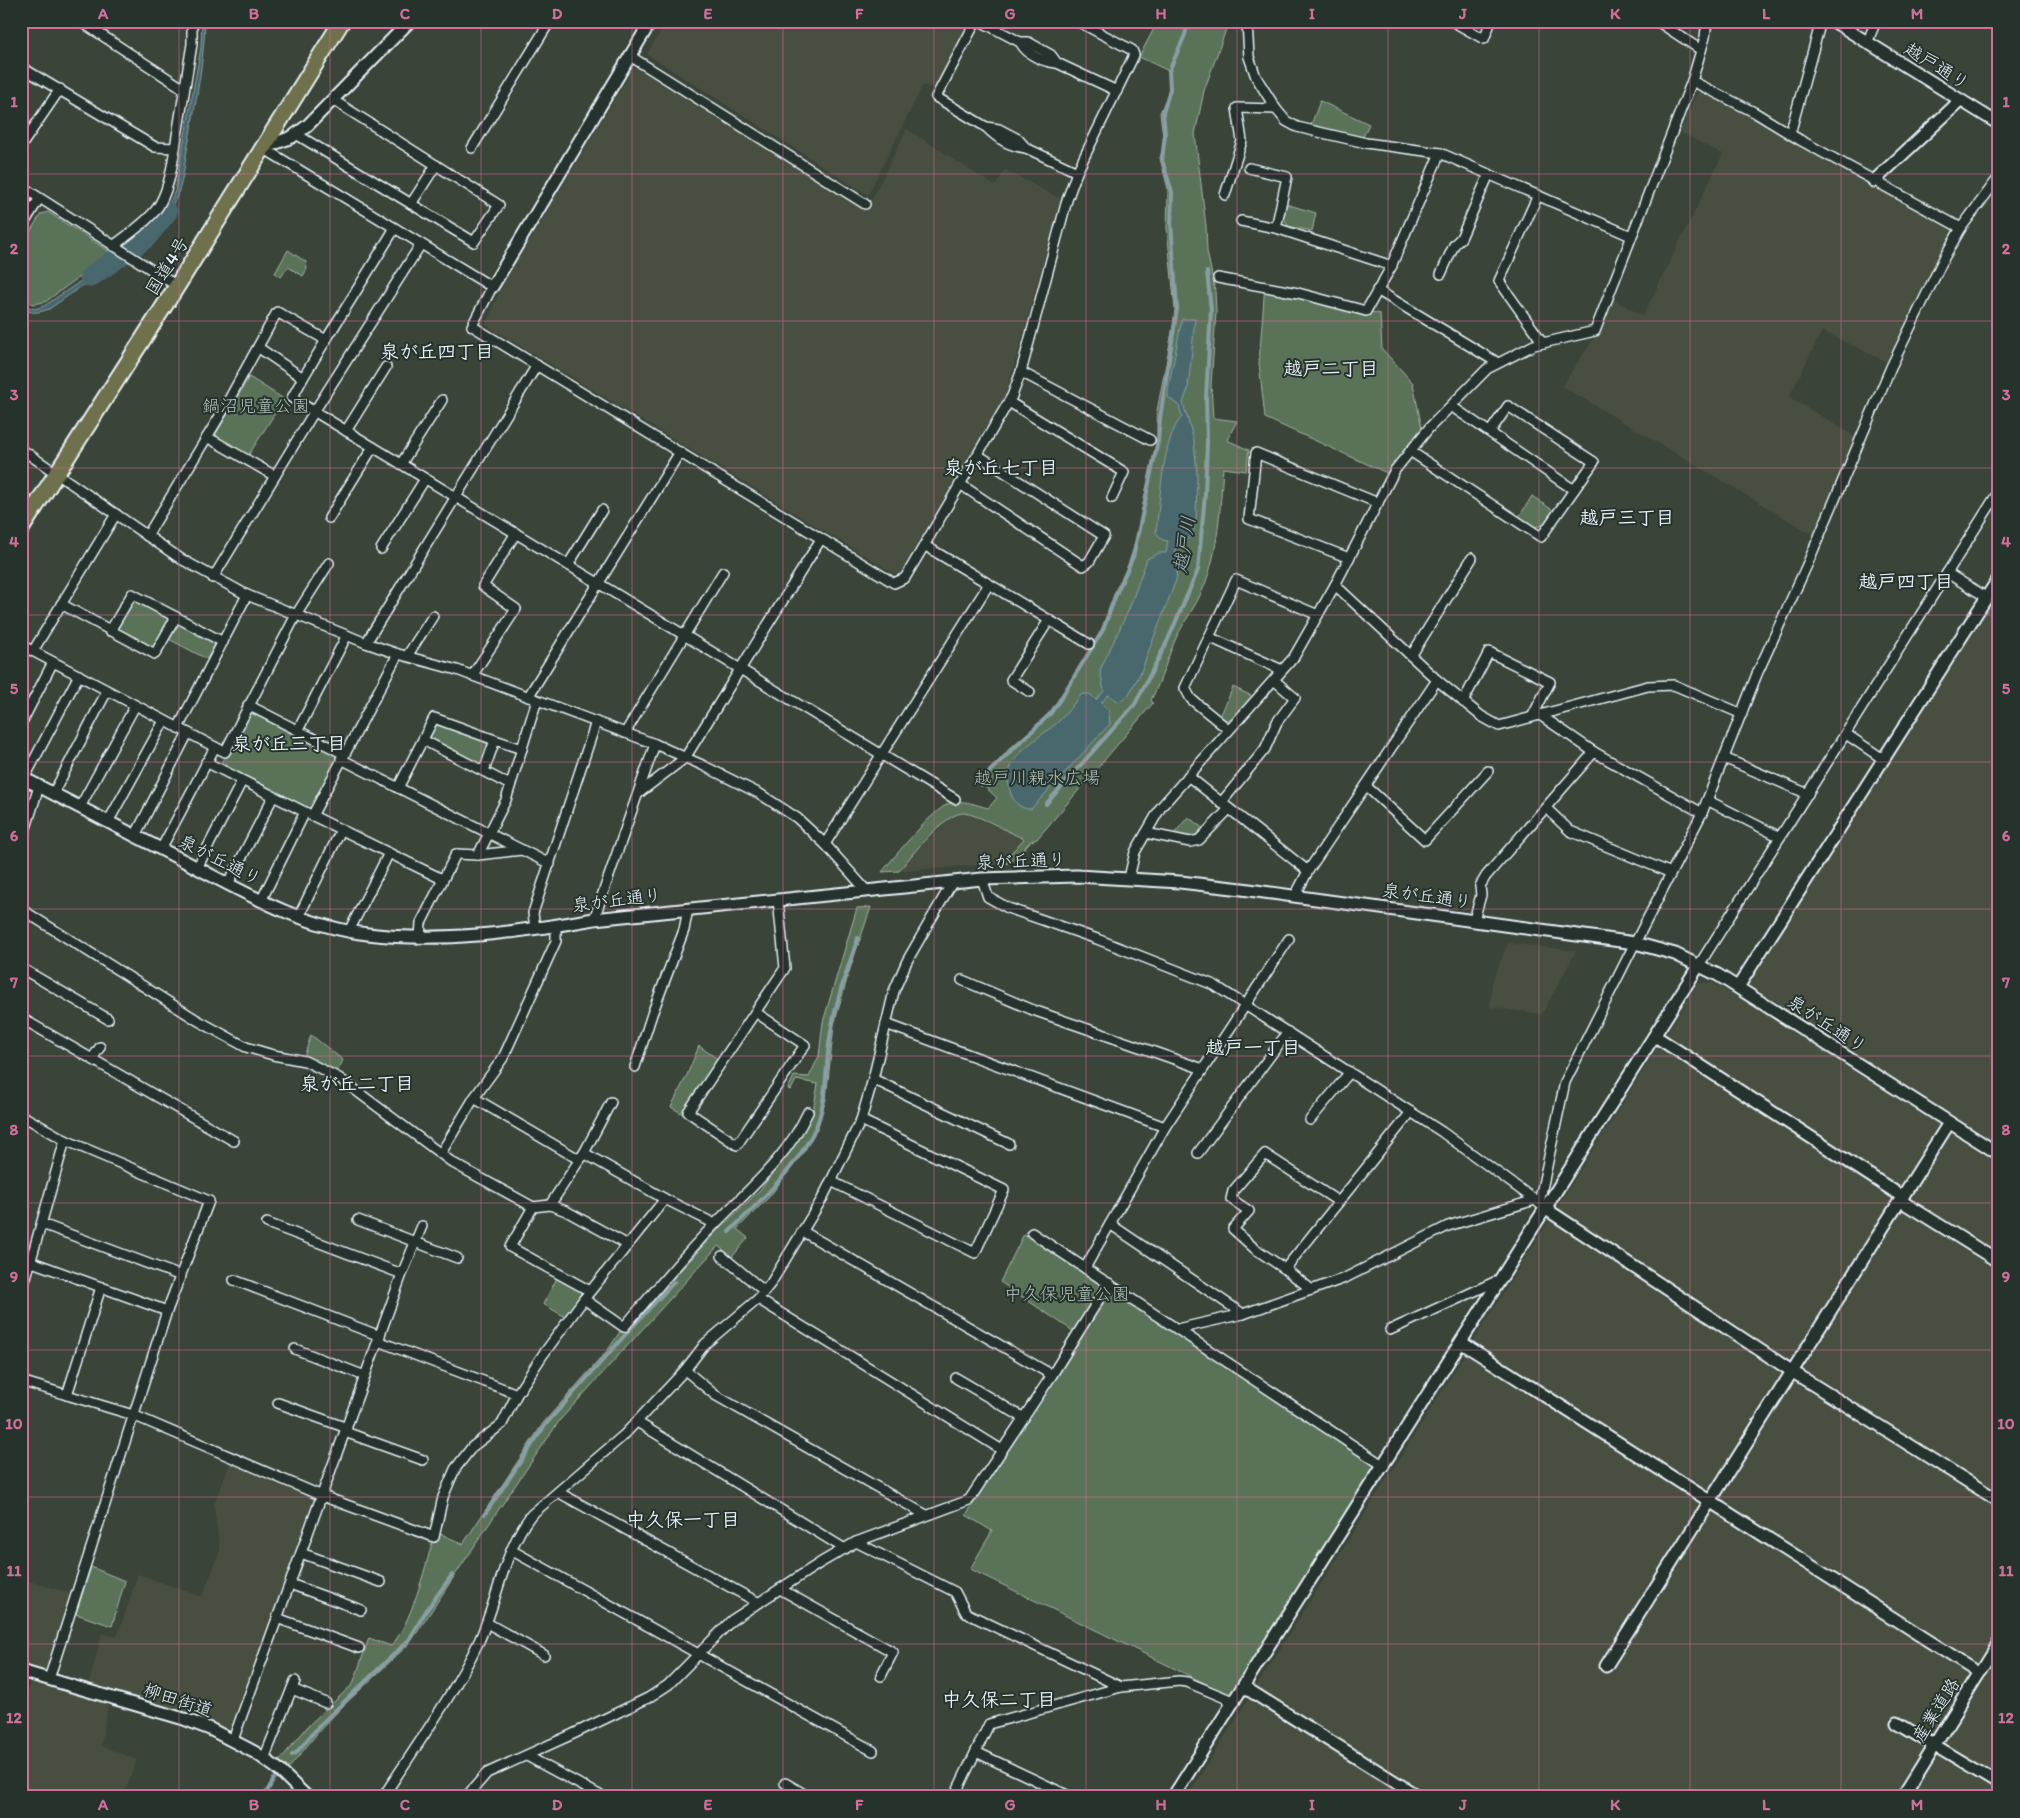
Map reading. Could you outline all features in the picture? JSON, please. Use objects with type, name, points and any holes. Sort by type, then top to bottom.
[{"type":"highway","name":"国道4号","points":[[21,529],[177,286],[263,148],[337,23]]},
{"type":"street","points":[[80,21],[184,89]]},
{"type":"street","points":[[113,246],[140,226],[156,210],[167,185],[192,44],[192,21]]},
{"type":"street","points":[[263,148],[296,134],[333,100],[410,21]]},
{"type":"street","points":[[472,148],[550,21]]},
{"type":"street","points":[[651,21],[492,288],[472,326],[894,583],[905,578],[1009,402],[1021,372],[1067,200],[1077,172],[1134,55],[1132,50],[1077,21]]},
{"type":"street","points":[[976,21],[936,97],[986,127],[999,129],[1018,139],[1026,148],[1077,172]]},
{"type":"street","points":[[980,21],[1020,42],[1028,42],[1051,55],[1057,63],[1117,92]]},
{"type":"street","points":[[1254,21],[1247,21],[1249,58],[1256,77],[1276,109],[1286,121],[1297,127],[1366,143],[1440,153],[1631,236]]},
{"type":"street","points":[[1452,21],[1484,39],[1491,21]]},
{"type":"street","points":[[1658,21],[1702,50]]},
{"type":"street","points":[[1129,878],[1135,852],[1161,807],[1294,657],[1335,585],[1394,470],[1410,451],[1487,369],[1534,345],[1595,331],[1692,81],[1702,50],[1707,21]]},
{"type":"street","points":[[1790,134],[1821,21]]},
{"type":"street","name":"越戸通り","points":[[1832,21],[1999,124]]},
{"type":"street","points":[[1867,43],[1876,21]]},
{"type":"street","points":[[630,56],[865,204]]},
{"type":"street","points":[[21,67],[155,147],[174,148]]},
{"type":"street","points":[[1692,81],[1754,112],[1790,134],[1961,228]]},
{"type":"street","points":[[21,146],[60,89]]},
{"type":"street","points":[[296,134],[474,242],[499,205],[333,100]]},
{"type":"street","points":[[1874,181],[1960,100]]},
{"type":"street","points":[[1225,195],[1242,141],[1237,108],[1276,109]]},
{"type":"street","points":[[263,148],[492,288]]},
{"type":"street","points":[[1218,278],[1298,293],[1366,311],[1392,266],[1440,153]]},
{"type":"street","points":[[411,204],[436,165]]},
{"type":"street","points":[[1249,168],[1287,177],[1276,228]]},
{"type":"street","points":[[1442,274],[1454,245],[1461,238],[1488,174]]},
{"type":"street","points":[[1540,1204],[1566,1082],[1702,813],[1742,714],[1891,367],[1944,256],[1961,228],[1999,177]]},
{"type":"street","points":[[21,186],[177,286]]},
{"type":"street","points":[[1538,195],[1499,281],[1543,343]]},
{"type":"street","points":[[21,228],[39,199]]},
{"type":"street","points":[[1241,221],[1276,228],[1392,266]]},
{"type":"street","points":[[395,228],[292,398],[955,799]]},
{"type":"street","points":[[213,578],[314,412],[421,244]]},
{"type":"street","points":[[1377,290],[1498,363]]},
{"type":"street","points":[[147,536],[259,348],[277,312],[326,340]]},
{"type":"street","points":[[259,348],[303,378]]},
{"type":"street","points":[[366,642],[537,365]]},
{"type":"street","points":[[346,431],[386,367]]},
{"type":"street","points":[[1021,372],[1150,440]]},
{"type":"street","points":[[401,464],[442,400]]},
{"type":"street","points":[[1009,402],[1124,472],[1112,498]]},
{"type":"street","points":[[1451,406],[1574,490]]},
{"type":"street","points":[[1410,451],[1541,537],[1594,462],[1508,406],[1490,432]]},
{"type":"street","points":[[207,437],[275,476]]},
{"type":"street","points":[[329,518],[373,447]]},
{"type":"street","points":[[21,450],[147,536],[213,578],[247,595],[366,642],[472,676],[655,744],[760,794],[797,818],[825,844],[866,890]]},
{"type":"street","points":[[528,697],[680,452]]},
{"type":"street","points":[[1349,558],[1249,519],[1256,453],[1378,503]]},
{"type":"street","points":[[960,484],[1083,566],[1089,562],[1104,536],[978,454]]},
{"type":"street","points":[[381,549],[425,479]]},
{"type":"street","points":[[1173,1797],[1503,1278],[1540,1204],[1655,1036],[1999,491]]},
{"type":"street","points":[[568,565],[602,510]]},
{"type":"street","points":[[21,657],[60,604],[116,514]]},
{"type":"street","points":[[472,676],[516,609],[483,586],[516,533]]},
{"type":"street","points":[[639,793],[685,758],[821,539]]},
{"type":"street","points":[[924,545],[1089,644]]},
{"type":"street","points":[[1411,656],[1472,558]]},
{"type":"street","points":[[27,648],[225,752],[296,615],[329,563]]},
{"type":"street","points":[[625,733],[723,572]]},
{"type":"street","points":[[1947,573],[1986,598]]},
{"type":"street","points":[[1738,987],[1999,578]]},
{"type":"street","points":[[1229,730],[1191,699],[1185,688],[1236,580],[1318,615]]},
{"type":"street","points":[[825,844],[989,584]]},
{"type":"street","points":[[1335,585],[1437,680],[1481,716],[1499,726],[1648,686],[1674,685],[1742,714]]},
{"type":"street","points":[[110,631],[132,594],[223,642]]},
{"type":"street","points":[[178,728],[247,595]]},
{"type":"street","points":[[60,604],[155,654],[176,617]]},
{"type":"street","points":[[261,901],[308,814],[403,655],[433,616]]},
{"type":"street","points":[[1030,692],[1011,680],[1049,620]]},
{"type":"street","points":[[298,730],[347,635]]},
{"type":"street","points":[[1209,637],[1282,670]]},
{"type":"street","points":[[1463,702],[1489,652],[1550,682],[1536,716]]},
{"type":"street","points":[[21,724],[53,662]]},
{"type":"street","points":[[23,778],[79,676]]},
{"type":"street","points":[[1146,833],[1190,842],[1199,840],[1265,749],[1277,722],[1295,698],[1274,680]]},
{"type":"street","points":[[1295,896],[1308,871],[1437,680]]},
{"type":"street","points":[[53,794],[107,691]]},
{"type":"street","points":[[478,855],[506,800],[537,700]]},
{"type":"street","points":[[248,705],[298,730],[398,788],[550,864]]},
{"type":"street","points":[[80,807],[135,706]]},
{"type":"street","points":[[1536,716],[1594,752],[1702,813]]},
{"type":"street","points":[[398,788],[434,718],[522,749]]},
{"type":"street","points":[[108,822],[164,720]]},
{"type":"street","points":[[535,928],[533,913],[596,722]]},
{"type":"street","points":[[135,836],[188,733]]},
{"type":"street","points":[[1846,734],[1884,759]]},
{"type":"street","points":[[423,740],[510,785]]},
{"type":"street","points":[[484,771],[495,740]]},
{"type":"street","points":[[594,919],[655,744]]},
{"type":"street","points":[[161,849],[215,747]]},
{"type":"street","points":[[1474,920],[1481,895],[1480,886],[1486,876],[1594,752]]},
{"type":"street","points":[[1724,758],[1808,794]]},
{"type":"street","points":[[206,762],[442,879]]},
{"type":"street","points":[[1366,786],[1425,840],[1488,771]]},
{"type":"street","points":[[1188,776],[1308,871]]},
{"type":"street","name":"泉が丘通り","points":[[23,778],[261,901],[299,916],[349,931],[367,934],[420,938],[447,937],[556,926],[594,919],[953,881],[1076,876],[1180,882],[1635,943],[1656,947],[1699,965],[1738,987],[1999,1154]]},
{"type":"street","points":[[197,868],[242,780]]},
{"type":"street","points":[[21,844],[39,786]]},
{"type":"street","points":[[228,884],[273,796]]},
{"type":"street","points":[[1707,800],[1780,837]]},
{"type":"street","points":[[1546,808],[1570,830],[1671,873]]},
{"type":"street","points":[[299,916],[341,830]]},
{"type":"street","points":[[420,938],[421,923],[456,854],[478,855],[522,850]]},
{"type":"street","points":[[349,931],[388,853]]},
{"type":"street","points":[[982,879],[988,897],[1008,908],[1097,939],[1205,981],[1246,1004],[1411,1112],[1540,1204],[1793,1372],[1999,1501]]},
{"type":"street","points":[[383,1797],[466,1667],[487,1623],[511,1550],[520,1530],[531,1515],[624,1435],[685,1370],[705,1344],[758,1299],[802,1231],[831,1181],[861,1120],[873,1080],[894,991],[907,961],[953,881]]},
{"type":"street","points":[[755,1012],[805,1045],[737,1145],[688,1112],[755,1012],[785,968],[778,900]]},
{"type":"street","points":[[21,909],[197,1020],[246,1047],[305,1061],[339,1078],[453,1163],[532,1207],[550,1205],[566,1210],[628,1245]]},
{"type":"street","points":[[635,1067],[652,1014],[684,930],[688,909]]},
{"type":"street","points":[[441,1153],[474,1098],[503,1058],[556,941],[556,926]]},
{"type":"street","points":[[1085,1268],[1164,1127],[1289,939]]},
{"type":"street","points":[[21,968],[108,1019]]},
{"type":"street","points":[[962,980],[1033,1010],[1203,1069]]},
{"type":"street","points":[[21,1018],[234,1141]]},
{"type":"street","points":[[886,1024],[1164,1127]]},
{"type":"street","points":[[1198,1153],[1288,1032]]},
{"type":"street","points":[[1655,1036],[1999,1262]]},
{"type":"street","points":[[92,1059],[100,1046]]},
{"type":"street","points":[[1310,1120],[1350,1072]]},
{"type":"street","points":[[873,1080],[1009,1144]]},
{"type":"street","points":[[474,1098],[715,1224]]},
{"type":"street","points":[[550,1205],[582,1156],[611,1102]]},
{"type":"street","points":[[584,1299],[624,1327],[715,1224],[762,1179],[798,1133],[808,1112]]},
{"type":"street","points":[[1285,1269],[1411,1112]]},
{"type":"street","points":[[21,1115],[65,1140],[210,1201],[167,1311],[49,1679]]},
{"type":"street","points":[[831,1181],[975,1253],[1004,1190],[861,1120]]},
{"type":"street","points":[[1606,1666],[1950,1123]]},
{"type":"street","points":[[21,1295],[65,1140]]},
{"type":"street","points":[[1312,1290],[1254,1248],[1234,1229],[1249,1211],[1231,1199],[1233,1191],[1265,1154],[1339,1202]]},
{"type":"street","points":[[21,1381],[133,1415],[322,1496],[434,1537],[443,1497],[455,1468],[472,1447],[502,1424],[517,1394],[542,1356],[590,1291],[665,1199]]},
{"type":"street","points":[[1178,1329],[1243,1314],[1344,1278],[1448,1226],[1540,1204]]},
{"type":"street","points":[[532,1207],[510,1247],[590,1291]]},
{"type":"street","points":[[358,1220],[457,1258]]},
{"type":"street","points":[[267,1223],[402,1274]]},
{"type":"street","points":[[42,1224],[181,1276]]},
{"type":"street","points":[[1110,1224],[1243,1314]]},
{"type":"street","points":[[233,1740],[402,1274],[422,1226]]},
{"type":"street","points":[[802,1231],[1052,1375]]},
{"type":"street","points":[[1032,1233],[1384,1466]]},
{"type":"street","points":[[722,1256],[764,1291]]},
{"type":"street","points":[[21,1258],[167,1311]]},
{"type":"street","points":[[1390,1330],[1503,1278]]},
{"type":"street","points":[[234,1280],[517,1394]]},
{"type":"street","points":[[466,1797],[487,1773],[528,1756],[648,1698],[668,1685],[732,1620],[856,1542],[969,1500],[1052,1375],[1109,1283]]},
{"type":"street","points":[[67,1395],[101,1287]]},
{"type":"street","points":[[758,1299],[1002,1450]]},
{"type":"street","points":[[1462,1343],[1979,1673]]},
{"type":"street","points":[[295,1349],[365,1376]]},
{"type":"street","points":[[685,1370],[715,1395],[926,1515]]},
{"type":"street","points":[[956,1378],[1024,1418]]},
{"type":"street","points":[[278,1402],[423,1460]]},
{"type":"street","points":[[637,1422],[845,1549]]},
{"type":"street","points":[[558,1492],[759,1603]]},
{"type":"street","points":[[856,1542],[955,1592],[966,1613],[1120,1687]]},
{"type":"street","points":[[511,1550],[873,1751]]},
{"type":"street","points":[[301,1553],[381,1582]]},
{"type":"street","points":[[290,1584],[361,1610]]},
{"type":"street","points":[[780,1589],[893,1652],[882,1676]]},
{"type":"street","points":[[277,1618],[359,1648]]},
{"type":"street","points":[[487,1623],[544,1655]]},
{"type":"street","name":"産業道路","points":[[1902,1797],[1999,1641]]},
{"type":"street","name":"柳田街道","points":[[21,1671],[184,1719],[233,1740],[264,1758],[307,1797]]},
{"type":"street","points":[[954,1797],[989,1724],[1120,1687],[1179,1681],[1187,1682],[1235,1702]]},
{"type":"street","points":[[264,1758],[294,1685],[326,1703]]},
{"type":"street","points":[[1244,1687],[1419,1797]]},
{"type":"street","points":[[1897,1722],[1999,1784]]},
{"type":"street","points":[[976,1752],[1071,1797]]},
{"type":"street","points":[[528,1756],[603,1797]]},
{"type":"street","points":[[785,1783],[809,1797]]},
{"type":"shaded area","points":[[667,21],[970,21],[938,85],[929,87],[923,85],[868,195],[647,54]]},
{"type":"shaded area","points":[[634,67],[866,211],[907,129],[995,186],[1005,170],[1061,199],[1006,394],[900,573],[895,574],[486,325],[500,290]]},
{"type":"shaded area","points":[[1698,91],[1759,120],[1954,230],[1889,363],[1822,331],[1789,397],[1856,437],[1814,535],[1562,386],[1599,331],[1612,299],[1643,316],[1723,154],[1680,132]]},
{"type":"shaded area","points":[[1999,587],[1999,1797],[1187,1797],[1698,983],[1713,983],[1737,997]]},
{"type":"shaded area","points":[[965,813],[1025,839],[1001,864],[899,871],[911,856],[949,818]]},
{"type":"shaded area","points":[[1508,943],[1576,951],[1542,1014],[1490,1007],[1492,983]]},
{"type":"shaded area","points":[[231,1461],[317,1498],[234,1733],[189,1714],[89,1684],[102,1633],[117,1637],[138,1574],[202,1597],[220,1551],[214,1504]]},
{"type":"shaded area","points":[[21,1579],[70,1593],[46,1671],[21,1664]]},
{"type":"shaded area","points":[[31,1680],[108,1705],[101,1746],[137,1760],[123,1797],[21,1797],[21,1721]]},
{"type":"green space","name":"越戸川親水広場","points":[[1158,21],[1229,21],[1204,91],[1195,134],[1206,226],[1207,251],[1215,290],[1216,313],[1211,385],[1213,418],[1237,421],[1227,440],[1249,450],[1246,471],[1223,468],[1216,545],[1208,575],[1194,607],[1173,644],[1151,700],[1153,703],[1037,839],[1031,841],[1010,863],[1001,864],[1024,839],[978,817],[964,813],[956,815],[938,827],[899,871],[882,872],[914,834],[942,807],[950,803],[960,802],[988,808],[997,798],[982,784],[983,779],[1009,749],[1047,716],[1065,694],[1099,636],[1134,547],[1157,439],[1157,411],[1175,310],[1167,228],[1168,189],[1160,158],[1164,144],[1160,113],[1169,91],[1169,71],[1139,57]]},
{"type":"green space","points":[[1320,101],[1369,124],[1362,139],[1311,125]]},
{"type":"green space","points":[[1286,204],[1316,213],[1312,231],[1288,226],[1283,217]]},
{"type":"green space","points":[[48,212],[112,253],[45,302],[33,304],[21,299],[21,246],[41,214]]},
{"type":"green space","points":[[288,250],[306,262],[307,269],[303,276],[288,267],[281,277],[275,273]]},
{"type":"green space","points":[[1265,284],[1380,314],[1382,349],[1413,383],[1422,429],[1387,473],[1265,418],[1259,363]]},
{"type":"green space","name":"鍋沼児童公園","points":[[249,377],[284,399],[248,456],[218,440],[216,434]]},
{"type":"green space","points":[[1532,496],[1554,511],[1544,525],[1534,527],[1519,517]]},
{"type":"green space","points":[[133,598],[216,642],[207,659],[163,636],[154,651],[115,630]]},
{"type":"green space","points":[[1233,687],[1254,697],[1233,720],[1225,720],[1220,717]]},
{"type":"green space","points":[[251,708],[339,755],[310,812],[220,765]]},
{"type":"green space","points":[[435,722],[491,742],[482,768],[426,739]]},
{"type":"green space","points":[[1188,817],[1204,829],[1193,836],[1173,835]]},
{"type":"green space","points":[[871,907],[849,972],[834,1025],[826,1099],[817,1130],[771,1195],[737,1229],[748,1238],[732,1257],[718,1246],[560,1420],[410,1643],[343,1706],[320,1730],[289,1768],[279,1761],[309,1725],[353,1684],[369,1638],[391,1646],[398,1636],[411,1610],[433,1539],[436,1541],[441,1534],[463,1544],[544,1422],[608,1350],[621,1330],[624,1332],[713,1235],[761,1189],[803,1133],[813,1111],[818,1084],[796,1080],[791,1090],[788,1089],[794,1076],[809,1077],[819,1056],[823,1022],[857,908]]},
{"type":"green space","points":[[311,1035],[343,1060],[337,1073],[304,1057]]},
{"type":"green space","points":[[699,1046],[719,1060],[683,1114],[671,1107]]},
{"type":"green space","name":"中久保児童公園","points":[[1024,1234],[1098,1282],[1100,1294],[1076,1333],[1000,1282]]},
{"type":"green space","points":[[557,1278],[580,1291],[581,1297],[565,1317],[543,1304]]},
{"type":"green space","points":[[1110,1290],[1378,1466],[1233,1697],[970,1569],[992,1531],[966,1515]]},
{"type":"green space","points":[[91,1567],[125,1581],[112,1626],[76,1614]]},
{"type":"water","points":[[202,21],[205,21],[204,36],[197,95],[177,196],[165,217],[138,244],[137,241],[164,212],[175,191],[201,47]]},
{"type":"water","points":[[112,260],[115,263],[49,309],[35,312],[21,308],[21,304],[34,309],[44,306]]},
{"type":"water","points":[[1182,319],[1195,319],[1188,389],[1183,403],[1194,441],[1197,474],[1196,524],[1191,536],[1183,542],[1176,543],[1175,556],[1178,560],[1176,580],[1140,674],[1129,694],[1124,699],[1118,701],[1108,695],[1101,703],[1109,711],[1110,724],[1031,809],[1024,808],[1014,801],[1008,782],[1009,771],[1014,761],[1029,745],[1061,720],[1082,694],[1090,694],[1096,700],[1104,691],[1100,670],[1129,609],[1147,559],[1159,553],[1166,553],[1168,541],[1162,540],[1156,532],[1166,455],[1175,426],[1182,417],[1179,406],[1168,397],[1168,389]]},
{"type":"waterway","points":[[982,785],[990,771],[1051,713],[1059,701],[1103,630],[1133,557],[1158,441],[1177,309],[1171,224],[1172,192],[1162,160],[1165,134],[1163,113],[1170,89],[1169,71],[1185,35],[1188,21]]},
{"type":"waterway","points":[[90,277],[146,238],[167,212]]},
{"type":"waterway","name":"越戸川","points":[[1046,804],[1135,704],[1167,642],[1198,570],[1205,494],[1206,398],[1211,310],[1207,272]]},
{"type":"waterway","name":"越戸川","points":[[729,1232],[782,1177],[795,1161],[815,1129],[823,1103],[832,1025],[858,938]]},
{"type":"waterway","name":"越戸川","points":[[485,1514],[546,1424],[674,1282]]},
{"type":"waterway","name":"越戸川","points":[[292,1755],[296,1753],[320,1725],[409,1640],[426,1611],[452,1575]]},
{"type":"waterway","name":"越戸川","points":[[264,1797],[274,1779]]},
{"type":"district","name":"泉が丘四丁目","points":[[437,351]]},
{"type":"district","name":"越戸二丁目","points":[[1331,368]]},
{"type":"district","name":"泉が丘七丁目","points":[[1001,467]]},
{"type":"district","name":"越戸三丁目","points":[[1627,517]]},
{"type":"district","name":"越戸四丁目","points":[[1906,581]]},
{"type":"district","name":"泉が丘三丁目","points":[[289,743]]},
{"type":"district","name":"越戸一丁目","points":[[1253,1047]]},
{"type":"district","name":"泉が丘二丁目","points":[[357,1083]]},
{"type":"district","name":"中久保一丁目","points":[[683,1519]]},
{"type":"district","name":"中久保二丁目","points":[[999,1699]]}]
